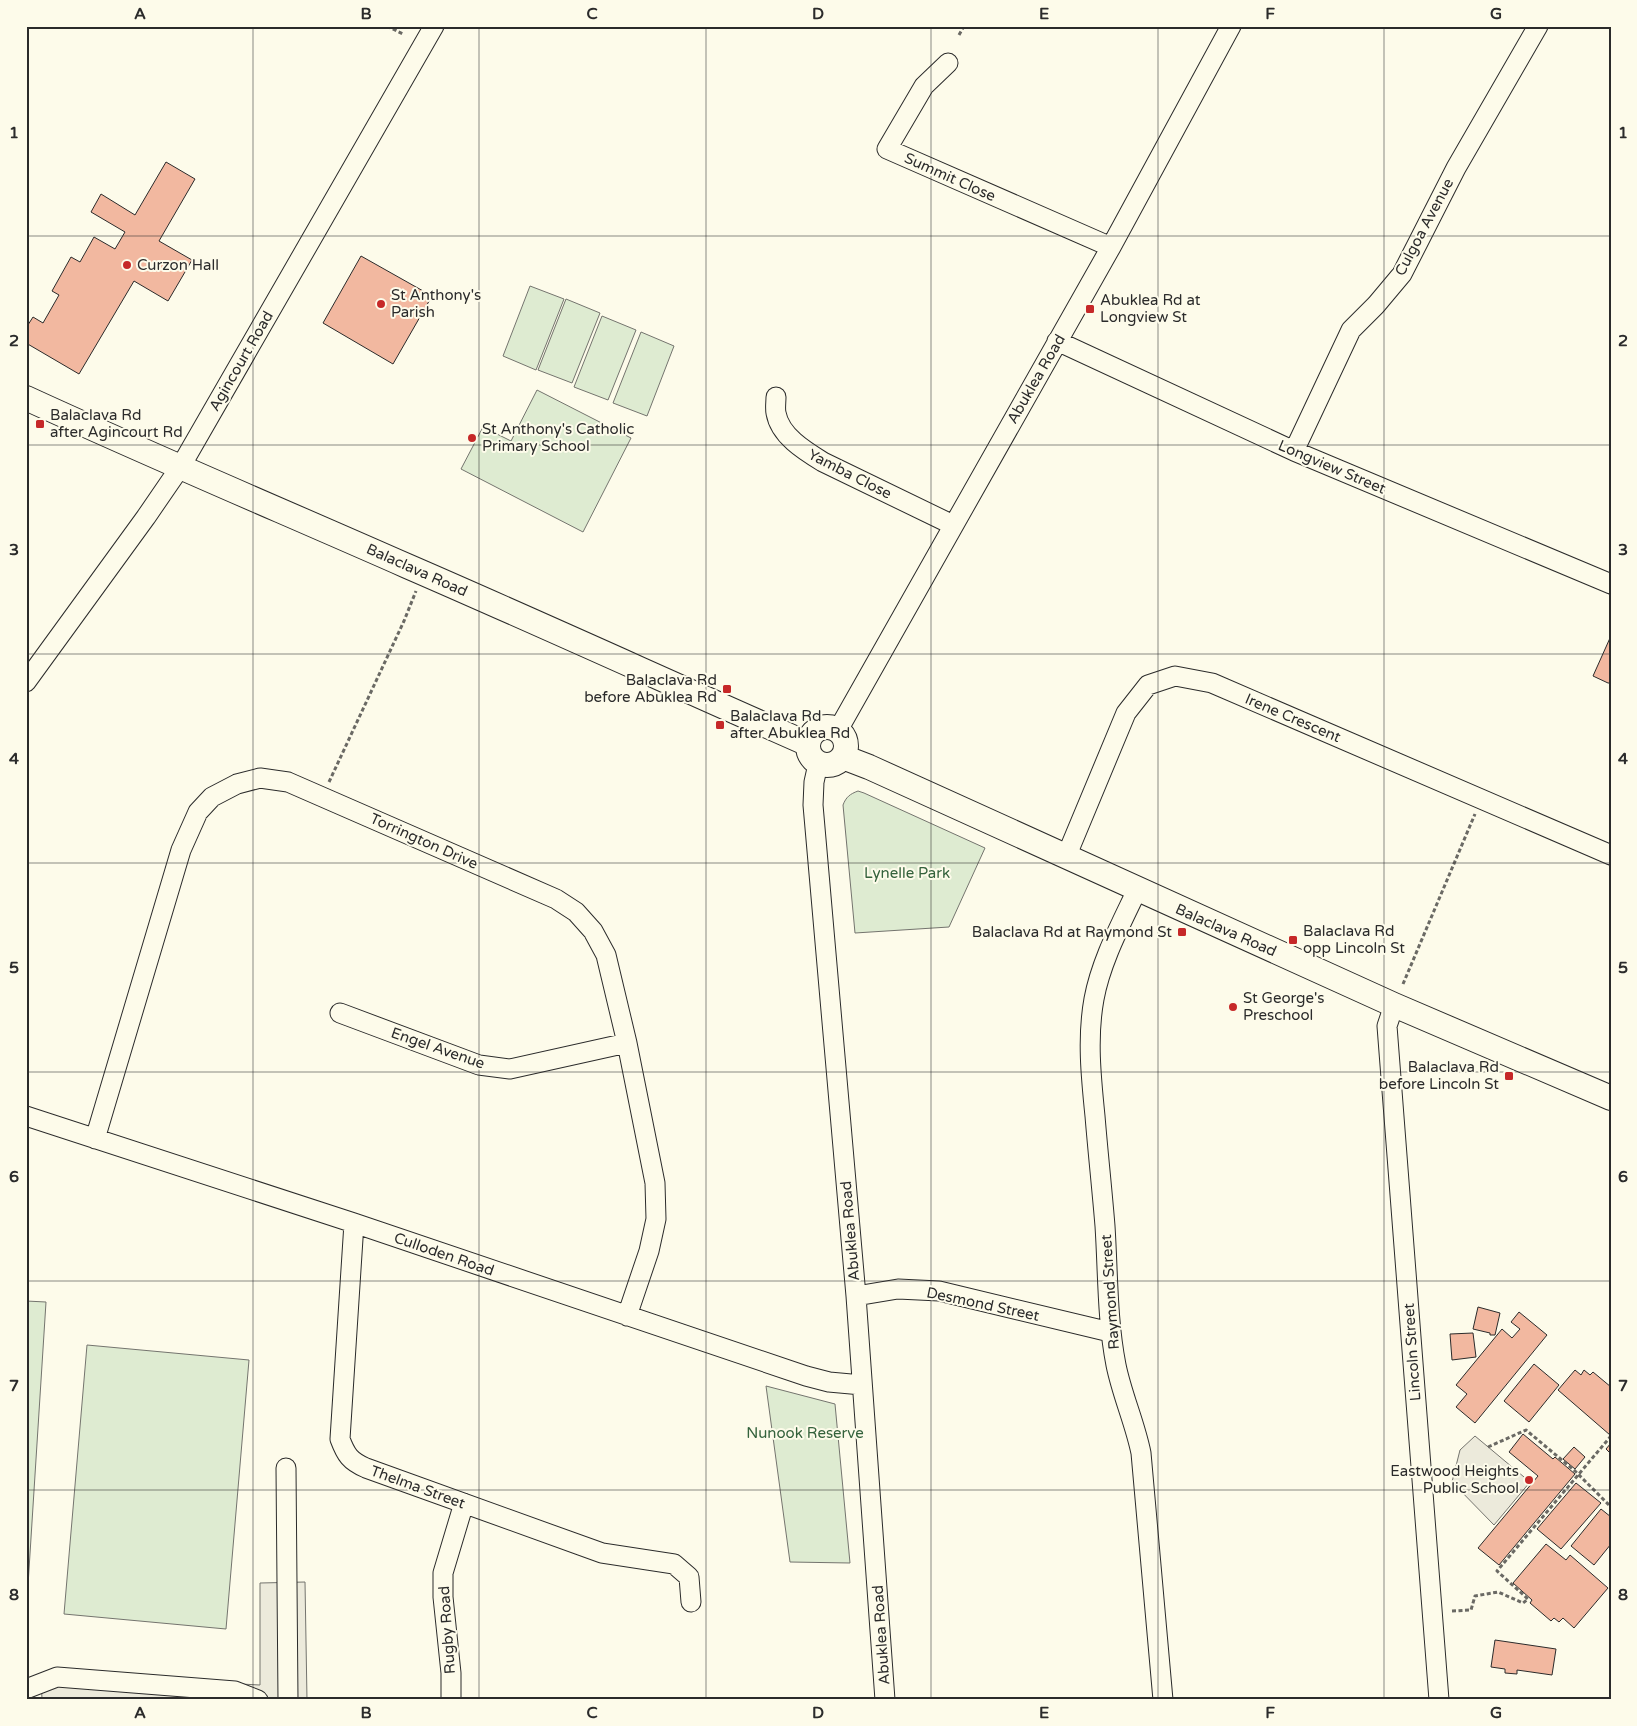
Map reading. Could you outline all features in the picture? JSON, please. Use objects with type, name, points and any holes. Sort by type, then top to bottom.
[{"type":"main road","name":"Balaclava Road","points":[[26,398],[102,433],[181,466],[813,754]]},
{"type":"main road","points":[[832,727],[838,730],[846,740],[847,747],[843,758],[831,766],[813,754],[813,733],[819,729],[832,727]]},
{"type":"main road","name":"Balaclava Road","points":[[843,758],[878,771],[1137,890],[1398,994],[1611,1098]]},
{"type":"street","name":"Agincourt Road","points":[[26,682],[181,466],[434,26]]},
{"type":"street","name":"Abuklea Road","points":[[838,730],[1111,248],[1231,26]]},
{"type":"street","name":"Culgoa Avenue","points":[[1294,451],[1351,330],[1376,306],[1402,274],[1456,168],[1538,26]]},
{"type":"street","name":"Summit Close","points":[[948,63],[924,86],[887,149],[1111,248]]},
{"type":"street","name":"Longview Street","points":[[1057,342],[1294,451],[1611,584]]},
{"type":"street","name":"Yamba Close","points":[[776,397],[775,412],[779,423],[804,451],[954,525]]},
{"type":"street","name":"Irene Crescent","points":[[1066,857],[1126,713],[1148,685],[1175,676],[1212,684],[1611,854]]},
{"type":"street","name":"Abuklea Road","points":[[813,754],[813,805],[856,1296],[886,1700]]},
{"type":"street","name":"Torrington Drive","points":[[95,1139],[181,850],[198,812],[212,796],[237,784],[260,778],[288,782],[556,899],[576,912],[593,931],[606,955],[627,1043],[655,1183],[656,1219],[649,1251],[627,1316]]},
{"type":"street","name":"Raymond Street","points":[[1137,890],[1113,942],[1098,981],[1090,1038],[1092,1084],[1105,1228],[1110,1332],[1117,1368],[1137,1433],[1141,1453],[1163,1700]]},
{"type":"street","name":"Lincoln Street","points":[[1398,994],[1388,1026],[1388,1036],[1439,1700]]},
{"type":"street","name":"Engel Avenue","points":[[340,1013],[479,1065],[510,1068],[627,1043]]},
{"type":"street","name":"Culloden Road","points":[[26,1116],[354,1223],[806,1376],[829,1382],[862,1385]]},
{"type":"street","name":"Thelma Street","points":[[354,1223],[340,1439],[345,1452],[354,1463],[602,1553],[674,1564],[689,1577],[691,1602]]},
{"type":"street","name":"Desmond Street","points":[[856,1296],[898,1289],[939,1291],[1110,1332]]},
{"type":"street","points":[[286,1468],[288,1700]]},
{"type":"street","name":"Rugby Road","points":[[451,1700],[451,1672],[443,1596],[444,1572],[464,1503]]},
{"type":"street","points":[[26,1689],[57,1677],[235,1691],[258,1700]]},
{"type":"path","points":[[387,26],[403,34]]},
{"type":"path","points":[[959,35],[964,26]]},
{"type":"path","points":[[323,796],[416,591]]},
{"type":"path","points":[[1398,994],[1481,798]]},
{"type":"path","points":[[1488,1447],[1526,1430],[1611,1507]]},
{"type":"path","points":[[1452,1611],[1471,1610],[1475,1596],[1498,1592],[1523,1603],[1528,1600],[1497,1571],[1611,1436]]},
{"type":"green space","points":[[530,286],[564,299],[536,370],[503,356]]},
{"type":"green space","points":[[566,299],[600,313],[572,383],[538,370]]},
{"type":"green space","points":[[602,316],[636,330],[608,400],[574,387]]},
{"type":"green space","points":[[641,332],[674,346],[647,416],[613,403]]},
{"type":"green space","points":[[537,390],[631,438],[583,532],[461,469],[483,427],[511,441]]},
{"type":"green space","name":"Lynelle Park","points":[[858,791],[985,848],[949,927],[855,933],[843,805],[849,796]]},
{"type":"green space","points":[[26,1301],[46,1302],[27,1601],[26,1601]]},
{"type":"green space","points":[[87,1345],[249,1360],[226,1629],[64,1614]]},
{"type":"green space","name":"Nunook Reserve","points":[[766,1386],[835,1404],[850,1563],[790,1562]]},
{"type":"shaded area","points":[[1475,1436],[1530,1482],[1494,1525],[1452,1482],[1460,1450]]},
{"type":"shaded area","points":[[305,1582],[307,1700],[42,1700],[41,1674],[260,1685],[260,1583]]},
{"type":"building","name":"Curzon Hall","points":[[166,162],[195,179],[159,241],[192,260],[168,301],[134,281],[79,374],[26,343],[26,328],[33,317],[43,323],[59,295],[52,291],[71,257],[80,262],[94,237],[115,249],[125,232],[91,212],[101,194],[135,215]]},
{"type":"building","points":[[361,256],[432,296],[393,364],[323,323]]},
{"type":"building","points":[[1610,638],[1611,683],[1608,683],[1593,676]]},
{"type":"building","points":[[1478,1307],[1500,1313],[1495,1335],[1473,1329]]},
{"type":"building","points":[[1519,1312],[1547,1335],[1475,1423],[1456,1407],[1467,1394],[1456,1385],[1502,1329],[1512,1338],[1520,1329],[1511,1322]]},
{"type":"building","points":[[1473,1333],[1476,1357],[1452,1360],[1450,1334]]},
{"type":"building","points":[[1534,1364],[1559,1385],[1529,1422],[1504,1401]]},
{"type":"building","points":[[1575,1370],[1581,1375],[1584,1370],[1590,1375],[1593,1372],[1611,1387],[1610,1435],[1558,1390]]},
{"type":"building","points":[[1523,1434],[1553,1459],[1555,1457],[1575,1474],[1499,1565],[1478,1548],[1538,1476],[1509,1452]]},
{"type":"building","points":[[1611,1443],[1611,1454],[1606,1449]]},
{"type":"building","points":[[1574,1447],[1585,1457],[1575,1469],[1563,1459]]},
{"type":"building","points":[[1576,1483],[1601,1503],[1561,1549],[1537,1529]]},
{"type":"building","points":[[1601,1509],[1611,1517],[1611,1544],[1594,1565],[1571,1546]]},
{"type":"building","points":[[1546,1544],[1566,1560],[1570,1555],[1608,1588],[1574,1628],[1563,1618],[1559,1622],[1554,1618],[1551,1621],[1530,1603],[1532,1600],[1513,1583]]},
{"type":"building","points":[[1495,1640],[1556,1649],[1552,1675],[1517,1670],[1517,1674],[1505,1673],[1505,1669],[1491,1667]]},
{"type":"place","name":"Curzon Hall","points":[[127,265]]},
{"type":"place","name":"St Anthony's Parish","points":[[381,304]]},
{"type":"place","name":"Abuklea Rd at Longview St","points":[[1090,309]]},
{"type":"place","name":"Balaclava Rd after Agincourt Rd","points":[[40,424]]},
{"type":"place","name":"St Anthony's Catholic Primary School","points":[[472,438]]},
{"type":"place","name":"Balaclava Rd before Abuklea Rd","points":[[727,689]]},
{"type":"place","name":"Balaclava Rd after Abuklea Rd","points":[[720,725]]},
{"type":"place","name":"Balaclava Rd at Raymond St","points":[[1182,932]]},
{"type":"place","name":"Balaclava Rd opp Lincoln St","points":[[1293,940]]},
{"type":"place","name":"St George's Preschool","points":[[1233,1007]]},
{"type":"place","name":"Balaclava Rd before Lincoln St","points":[[1509,1076]]},
{"type":"place","name":"Eastwood Heights Public School","points":[[1529,1480]]}]
